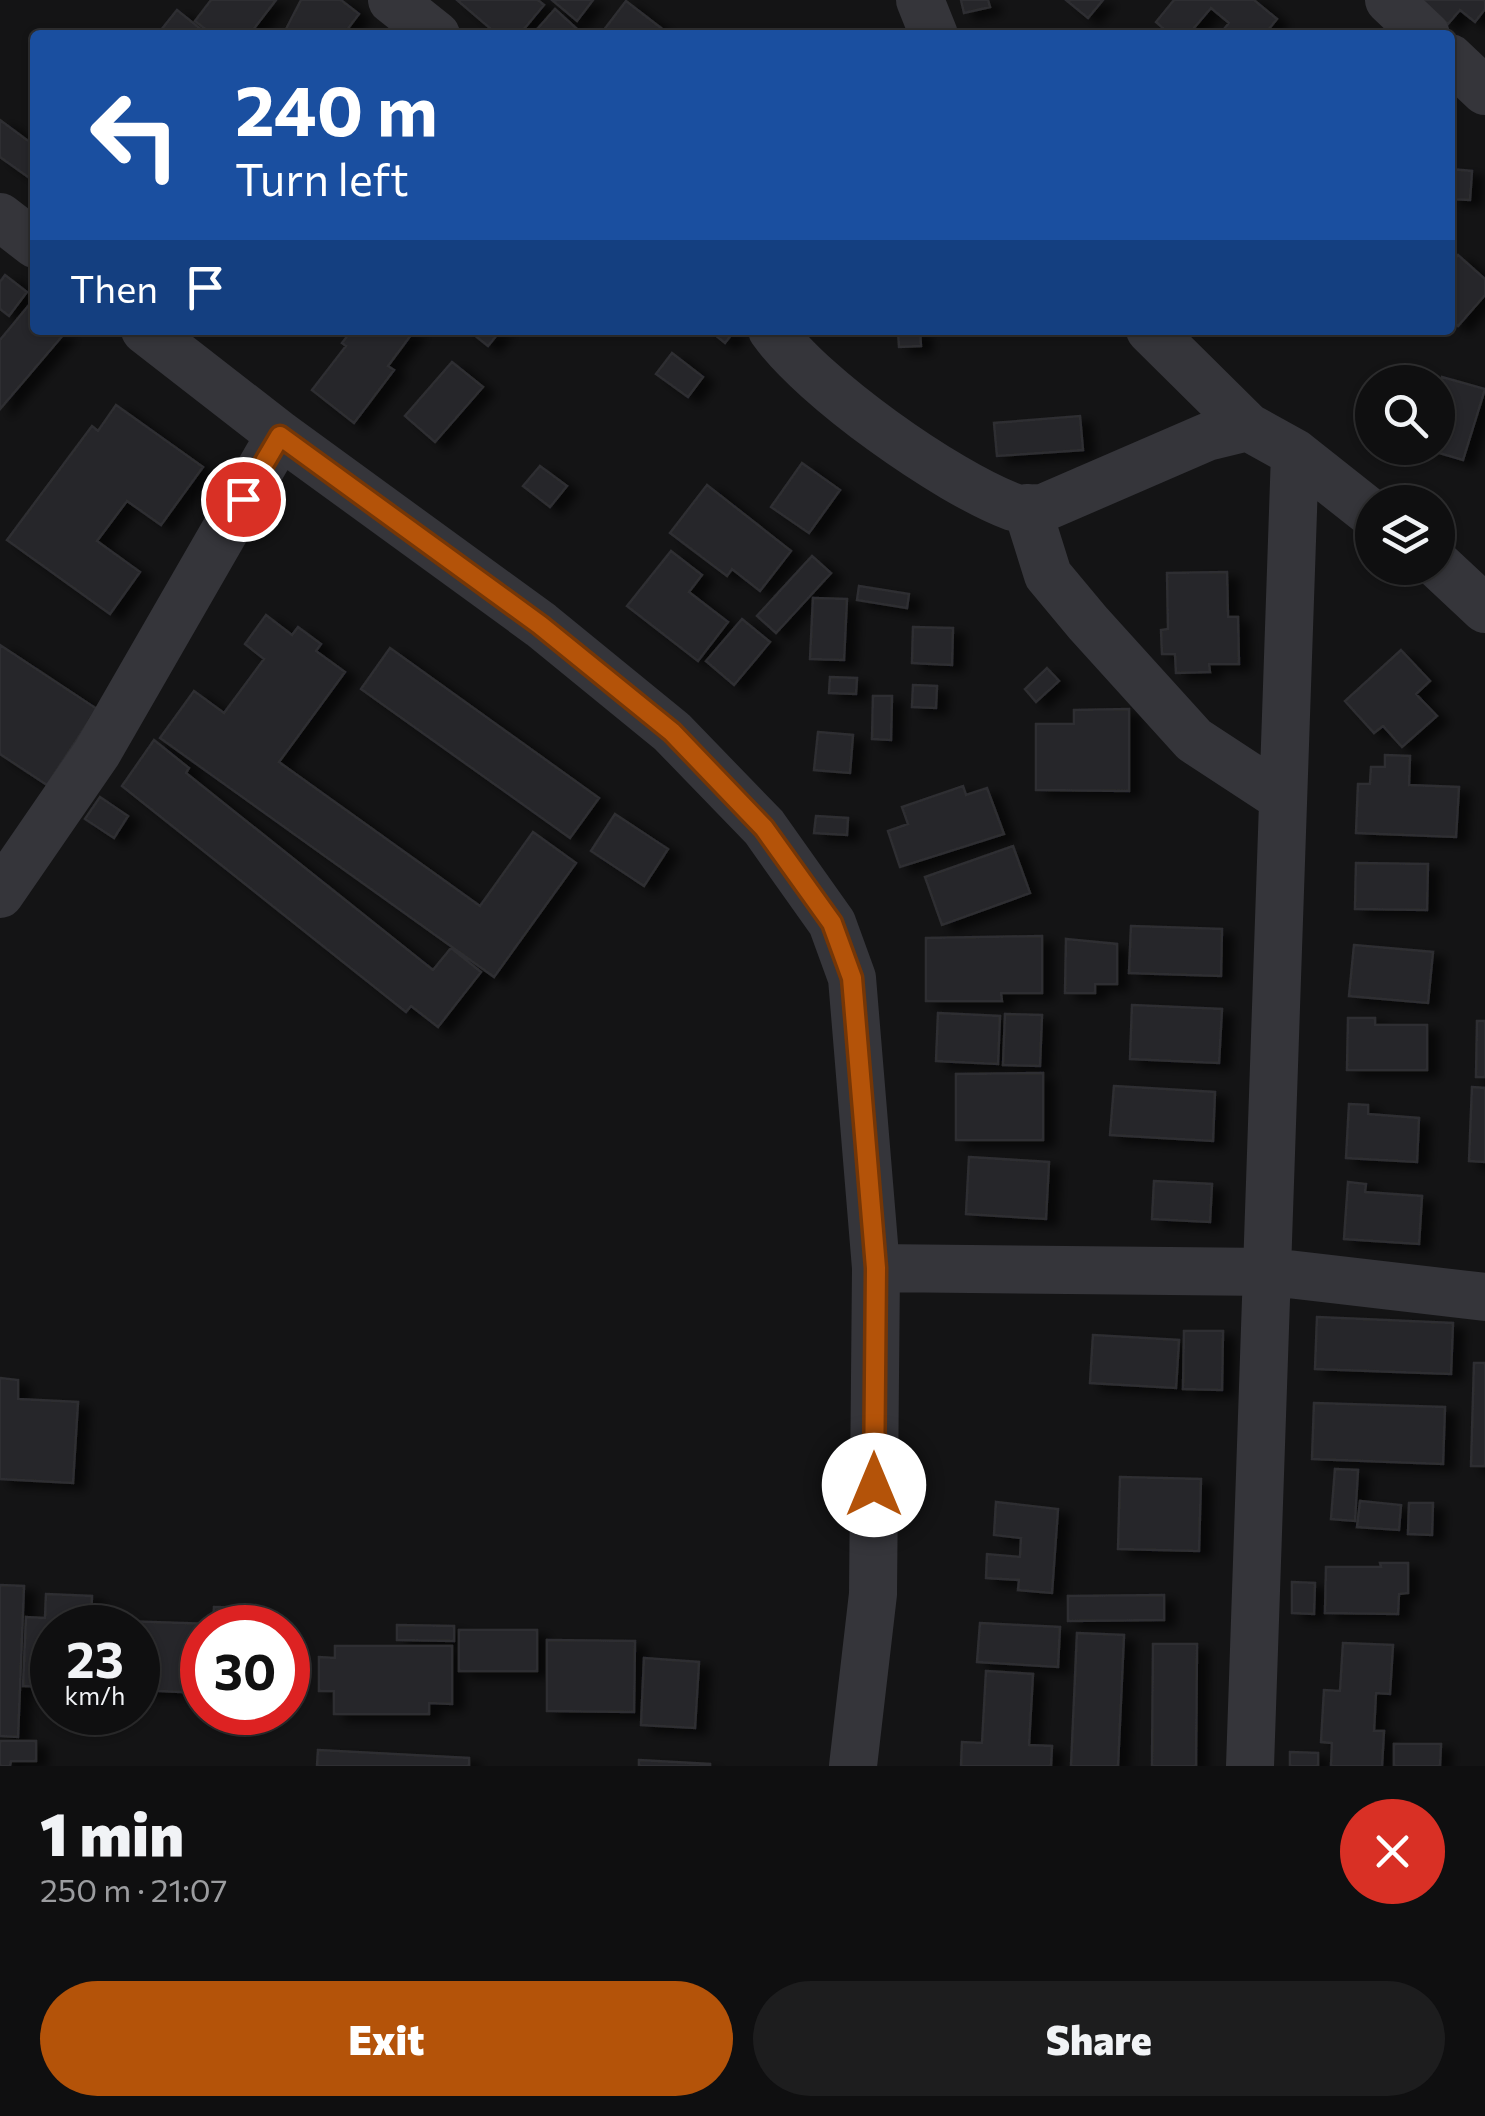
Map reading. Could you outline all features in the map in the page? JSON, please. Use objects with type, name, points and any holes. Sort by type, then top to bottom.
[{"type":"street","points":[[920,0],[932,30]]},
{"type":"street","points":[[1390,0],[1421,30]]},
{"type":"street","points":[[399,2],[430,30]]},
{"type":"street","points":[[1455,63],[1485,91]]},
{"type":"street","points":[[0,217],[30,240]]},
{"type":"street","points":[[151,335],[280,436],[540,625],[672,732],[764,828],[832,923],[852,978],[876,1268],[874,1594],[853,1766]]},
{"type":"street","points":[[777,335],[839,398],[930,461],[1016,508],[1043,508],[1207,438],[1248,427]]},
{"type":"street","points":[[1155,335],[1248,427],[1295,453],[1355,501]]},
{"type":"street","points":[[0,894],[97,753],[280,436]]},
{"type":"street","points":[[1250,1766],[1271,1272],[1281,797],[1295,453]]},
{"type":"street","points":[[1027,508],[1048,574],[1088,624],[1194,740],[1281,797]]},
{"type":"street","points":[[1455,581],[1485,609]]},
{"type":"street","points":[[876,1268],[1271,1272],[1485,1297]]},
{"type":"building","points":[[211,0],[276,0],[253,30],[207,30],[195,21]]},
{"type":"building","points":[[301,0],[341,0],[359,14],[347,30],[286,30]]},
{"type":"building","points":[[457,0],[538,0],[544,5],[523,30],[492,30]]},
{"type":"building","points":[[552,0],[593,0],[577,21]]},
{"type":"building","points":[[961,0],[988,0],[990,7],[964,13]]},
{"type":"building","points":[[1066,0],[1103,0],[1088,18]]},
{"type":"building","points":[[1174,0],[1254,0],[1277,19],[1268,30],[1223,30],[1229,23],[1211,8],[1192,30],[1165,30],[1156,22]]},
{"type":"building","points":[[1419,0],[1485,0],[1485,9],[1475,22],[1460,10],[1448,24]]},
{"type":"building","points":[[626,1],[661,28],[659,30],[604,30]]},
{"type":"building","points":[[555,9],[576,28],[574,30],[536,30]]},
{"type":"building","points":[[177,10],[202,30],[161,30]]},
{"type":"building","points":[[0,120],[30,142],[30,178],[0,157]]},
{"type":"building","points":[[1455,169],[1472,171],[1470,200],[1455,199]]},
{"type":"building","points":[[1458,255],[1485,279],[1485,295],[1458,326],[1455,324]]},
{"type":"building","points":[[5,275],[27,292],[9,316],[0,309],[0,282]]},
{"type":"building","points":[[29,305],[30,335],[63,335],[0,409],[0,340]]},
{"type":"building","points":[[348,335],[411,335],[388,366],[394,370],[354,423],[312,390],[346,346],[342,343]]},
{"type":"building","points":[[474,335],[497,335],[488,346]]},
{"type":"building","points":[[715,335],[731,335],[725,343]]},
{"type":"building","points":[[898,335],[920,335],[921,346],[899,347]]},
{"type":"building","points":[[672,353],[703,377],[688,397],[656,374]]},
{"type":"building","points":[[452,362],[483,387],[435,442],[405,416]]},
{"type":"building","points":[[1455,381],[1485,389],[1463,460],[1455,458]]},
{"type":"building","points":[[116,405],[203,467],[161,525],[127,501],[97,541],[140,572],[110,614],[7,540],[92,426],[98,431]]},
{"type":"building","points":[[1080,416],[1083,450],[997,456],[994,423]]},
{"type":"building","points":[[802,463],[840,490],[809,533],[771,507]]},
{"type":"building","points":[[540,466],[567,486],[550,507],[523,486]]},
{"type":"building","points":[[707,485],[791,551],[760,591],[732,569],[727,576],[670,533]]},
{"type":"building","points":[[671,551],[702,575],[689,592],[728,622],[698,661],[627,606]]},
{"type":"building","points":[[812,556],[831,573],[776,633],[757,616]]},
{"type":"building","points":[[1227,572],[1228,617],[1238,617],[1239,664],[1209,664],[1210,672],[1176,673],[1175,654],[1162,654],[1161,630],[1168,629],[1167,573]]},
{"type":"building","points":[[859,586],[909,594],[907,608],[857,600]]},
{"type":"building","points":[[813,598],[847,599],[844,660],[810,659]]},
{"type":"building","points":[[266,615],[292,635],[298,627],[321,644],[316,651],[345,672],[279,762],[480,906],[533,832],[576,863],[494,977],[160,738],[194,691],[224,713],[264,659],[245,644]]},
{"type":"building","points":[[742,619],[770,642],[734,685],[706,661]]},
{"type":"building","points":[[913,627],[953,628],[952,665],[912,663]]},
{"type":"building","points":[[0,645],[97,709],[47,785],[0,754]]},
{"type":"building","points":[[390,648],[599,798],[570,838],[361,689]]},
{"type":"building","points":[[1401,650],[1430,681],[1416,694],[1437,716],[1402,747],[1383,726],[1374,733],[1345,701]]},
{"type":"building","points":[[1047,668],[1059,681],[1036,702],[1025,689]]},
{"type":"building","points":[[830,677],[857,678],[856,694],[829,693]]},
{"type":"building","points":[[913,685],[937,686],[936,708],[912,707]]},
{"type":"building","points":[[873,696],[892,696],[891,740],[872,739]]},
{"type":"building","points":[[1129,709],[1129,791],[1036,790],[1036,724],[1074,724],[1074,710]]},
{"type":"building","points":[[818,732],[853,735],[850,773],[814,770]]},
{"type":"building","points":[[154,740],[189,768],[186,773],[433,970],[451,948],[481,972],[438,1027],[411,1006],[406,1012],[122,786]]},
{"type":"building","points":[[1385,755],[1410,756],[1409,785],[1459,787],[1456,837],[1356,833],[1358,784],[1370,784],[1371,767],[1385,767]]},
{"type":"building","points":[[963,786],[966,795],[987,788],[1004,834],[900,867],[888,831],[908,824],[902,807]]},
{"type":"building","points":[[100,797],[128,816],[114,838],[85,819]]},
{"type":"building","points":[[615,814],[668,849],[644,886],[591,851]]},
{"type":"building","points":[[816,816],[848,818],[847,835],[814,833]]},
{"type":"building","points":[[1013,846],[1030,893],[942,925],[925,877]]},
{"type":"building","points":[[1356,863],[1428,864],[1427,910],[1355,909]]},
{"type":"building","points":[[1131,926],[1222,929],[1221,976],[1129,973]]},
{"type":"building","points":[[1042,936],[1042,993],[1001,993],[1002,1001],[926,1001],[926,938]]},
{"type":"building","points":[[1066,939],[1117,944],[1117,984],[1095,984],[1095,993],[1065,993]]},
{"type":"building","points":[[1354,945],[1433,952],[1428,1003],[1349,996]]},
{"type":"building","points":[[1132,1005],[1222,1009],[1219,1063],[1130,1059]]},
{"type":"building","points":[[938,1013],[1000,1016],[998,1064],[936,1061]]},
{"type":"building","points":[[1005,1014],[1042,1015],[1040,1066],[1003,1065]]},
{"type":"building","points":[[1348,1018],[1375,1018],[1375,1025],[1427,1025],[1427,1070],[1347,1070]]},
{"type":"building","points":[[1477,1021],[1485,1021],[1485,1077],[1476,1077]]},
{"type":"building","points":[[1043,1073],[1043,1140],[956,1140],[956,1074]]},
{"type":"building","points":[[1114,1086],[1215,1092],[1213,1141],[1110,1135]]},
{"type":"building","points":[[1472,1087],[1485,1088],[1485,1162],[1469,1161]]},
{"type":"building","points":[[1349,1104],[1368,1105],[1368,1114],[1419,1118],[1417,1162],[1346,1158]]},
{"type":"building","points":[[969,1157],[1049,1162],[1046,1219],[966,1214]]},
{"type":"building","points":[[1154,1181],[1212,1184],[1210,1222],[1152,1219]]},
{"type":"building","points":[[1348,1182],[1366,1184],[1365,1192],[1422,1196],[1419,1244],[1344,1239]]},
{"type":"building","points":[[1317,1317],[1453,1323],[1451,1374],[1315,1369]]},
{"type":"building","points":[[1184,1331],[1223,1331],[1222,1390],[1183,1389]]},
{"type":"building","points":[[1093,1335],[1179,1340],[1176,1388],[1090,1383]]},
{"type":"building","points":[[1474,1363],[1485,1363],[1485,1466],[1471,1466]]},
{"type":"building","points":[[0,1378],[18,1380],[18,1399],[78,1402],[73,1483],[0,1479]]},
{"type":"building","points":[[1314,1403],[1445,1407],[1443,1464],[1312,1459]]},
{"type":"building","points":[[1335,1469],[1358,1470],[1355,1521],[1331,1519]]},
{"type":"building","points":[[1120,1477],[1201,1479],[1199,1551],[1118,1549]]},
{"type":"building","points":[[1360,1501],[1401,1505],[1399,1530],[1357,1527]]},
{"type":"building","points":[[996,1502],[1058,1509],[1052,1593],[1018,1590],[1019,1580],[986,1578],[987,1554],[1020,1557],[1021,1538],[994,1535]]},
{"type":"building","points":[[1409,1503],[1433,1503],[1432,1535],[1408,1534]]},
{"type":"building","points":[[1380,1563],[1408,1563],[1408,1593],[1399,1594],[1398,1614],[1325,1613],[1326,1567],[1381,1567]]},
{"type":"building","points":[[1292,1582],[1315,1583],[1314,1614],[1292,1613]]},
{"type":"building","points":[[0,1585],[24,1586],[18,1737],[0,1736]]},
{"type":"building","points":[[46,1594],[92,1596],[92,1605],[46,1605]]},
{"type":"building","points":[[1164,1595],[1164,1620],[1068,1621],[1068,1596]]},
{"type":"building","points":[[26,1617],[30,1617],[30,1686],[23,1686]]},
{"type":"building","points":[[160,1622],[180,1623],[180,1692],[160,1691]]},
{"type":"building","points":[[980,1623],[1060,1627],[1058,1667],[977,1662]]},
{"type":"building","points":[[397,1625],[454,1626],[454,1641],[397,1640]]},
{"type":"building","points":[[459,1630],[537,1630],[537,1671],[459,1671]]},
{"type":"building","points":[[1077,1633],[1124,1635],[1118,1766],[1071,1766]]},
{"type":"building","points":[[547,1640],[635,1641],[634,1712],[547,1711]]},
{"type":"building","points":[[1343,1643],[1393,1645],[1390,1694],[1376,1693],[1374,1731],[1384,1731],[1382,1766],[1331,1766],[1332,1743],[1321,1742],[1324,1690],[1340,1691]]},
{"type":"building","points":[[1153,1644],[1197,1644],[1196,1766],[1152,1766]]},
{"type":"building","points":[[335,1646],[452,1646],[452,1704],[429,1703],[429,1714],[334,1714],[334,1691],[319,1691],[319,1657],[335,1658]]},
{"type":"building","points":[[644,1658],[699,1662],[695,1728],[641,1725]]},
{"type":"building","points":[[986,1671],[1033,1674],[1029,1745],[1052,1746],[1051,1766],[961,1766],[962,1742],[982,1743]]},
{"type":"building","points":[[0,1741],[36,1741],[36,1761],[11,1761],[10,1766],[0,1766]]},
{"type":"building","points":[[1394,1744],[1441,1744],[1440,1766],[1394,1766]]},
{"type":"building","points":[[318,1750],[469,1758],[469,1766],[317,1766]]},
{"type":"building","points":[[1290,1752],[1318,1753],[1318,1766],[1290,1766]]},
{"type":"building","points":[[639,1760],[710,1764],[710,1766],[639,1766]]},
{"type":"route","points":[[243,499],[280,436],[540,625],[672,732],[764,828],[832,923],[852,978],[860,1051],[876,1268],[874,1485]]}]
